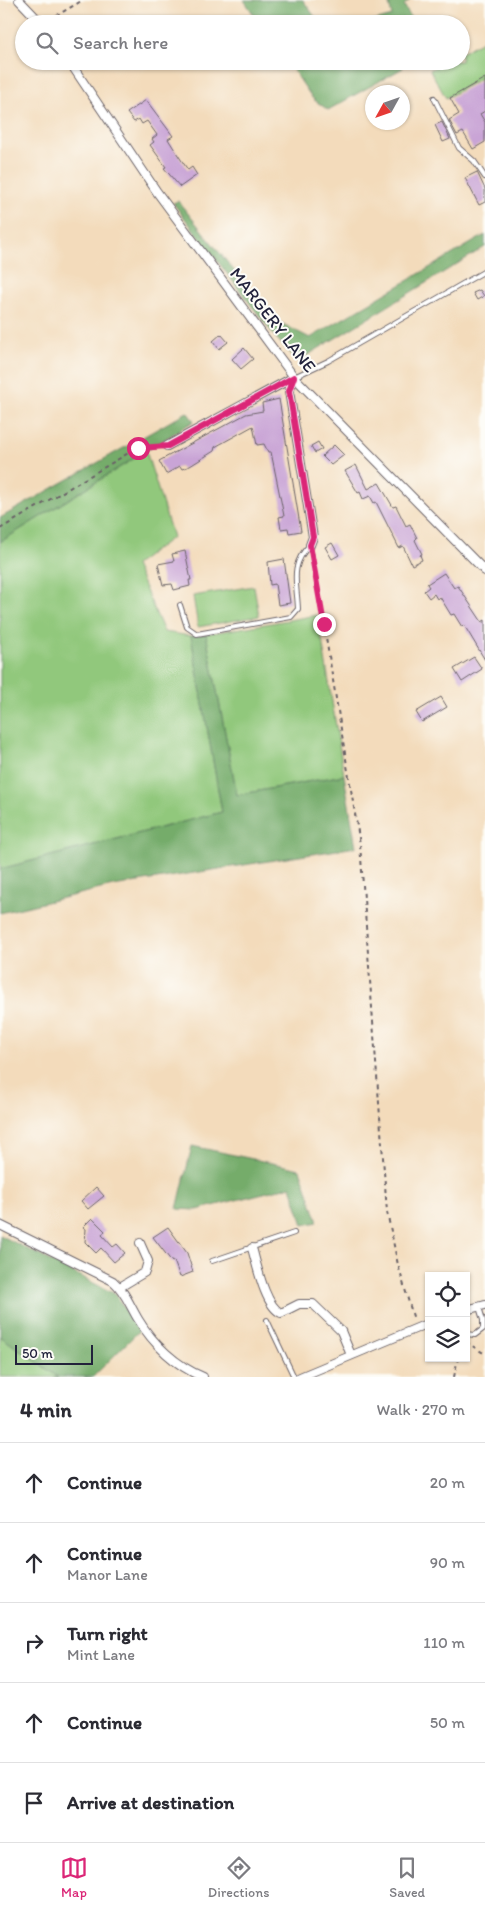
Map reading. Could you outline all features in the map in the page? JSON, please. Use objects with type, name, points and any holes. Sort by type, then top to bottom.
[{"type":"street","points":[[18,0],[33,15]]},
{"type":"street","name":"MARGERY LANE","points":[[75,70],[157,192],[294,377],[485,571]]},
{"type":"street","points":[[168,446],[294,377]]},
{"type":"street","points":[[294,377],[289,391],[313,537],[310,545]]},
{"type":"street","points":[[0,1225],[113,1281],[120,1287],[138,1320],[157,1346],[176,1362],[203,1377]]},
{"type":"street","points":[[120,1287],[145,1272],[148,1261],[140,1243]]},
{"type":"street","points":[[252,1248],[267,1296],[275,1310],[281,1313],[299,1304],[313,1304],[340,1331],[351,1355]]},
{"type":"street","points":[[300,1377],[425,1324]]},
{"type":"lane","points":[[434,98],[459,148],[474,161],[485,177]]},
{"type":"lane","points":[[294,377],[328,360],[485,271]]},
{"type":"lane","points":[[180,605],[186,627],[197,634],[291,617],[298,609],[295,567],[299,558],[310,545]]},
{"type":"lane","points":[[212,1261],[294,1233]]},
{"type":"lane","points":[[470,1334],[475,1335],[483,1329],[482,1306]]},
{"type":"lane","points":[[266,1320],[294,1377]]},
{"type":"path","points":[[57,15],[83,0]]},
{"type":"path","points":[[0,529],[138,448],[168,446]]},
{"type":"path","points":[[310,545],[360,844],[387,1212],[398,1265],[416,1327]]},
{"type":"path","points":[[470,1345],[485,1354]]},
{"type":"path","points":[[454,1377],[457,1362]]},
{"type":"green space","points":[[244,0],[303,0],[314,15],[254,15]]},
{"type":"green space","points":[[388,0],[410,0],[404,5],[409,15],[392,15]]},
{"type":"green space","points":[[484,40],[485,76],[446,98],[430,70],[470,70],[470,48]]},
{"type":"green space","points":[[293,70],[399,70],[373,85],[365,85],[365,89],[328,110],[313,99]]},
{"type":"green space","points":[[178,201],[273,319],[310,338],[485,235],[485,247],[298,361],[277,339],[173,203]]},
{"type":"green space","points":[[187,412],[194,421],[0,542],[0,518]]},
{"type":"green space","points":[[146,451],[173,537],[135,565],[164,632],[191,636],[222,812],[0,869],[0,542]]},
{"type":"green space","points":[[254,586],[259,616],[198,627],[193,596]]},
{"type":"green space","points":[[318,615],[344,775],[237,795],[206,634]]},
{"type":"green space","points":[[206,634],[237,795],[344,775],[356,847],[113,886],[0,913],[0,869],[222,812],[191,636]]},
{"type":"green space","points":[[192,1146],[300,1169],[318,1222],[303,1225],[291,1186],[197,1210],[177,1209]]},
{"type":"green space","points":[[0,1235],[115,1294],[139,1331],[93,1377],[58,1377],[0,1336]]},
{"type":"green space","points":[[0,1336],[58,1377],[0,1377]]},
{"type":"building","points":[[485,78],[485,111],[480,114],[485,122],[485,142],[473,149],[463,132],[457,135],[449,120],[459,114],[450,98]]},
{"type":"building","points":[[146,100],[173,136],[168,139],[188,170],[192,167],[197,175],[180,187],[164,168],[166,167],[150,145],[154,142],[152,139],[157,135],[147,121],[142,124],[139,119],[134,122],[127,113]]},
{"type":"building","points":[[442,122],[450,139],[443,142],[435,125]]},
{"type":"building","points":[[477,172],[485,189],[485,202],[479,205],[465,178]]},
{"type":"building","points":[[480,290],[484,296],[477,300],[473,293]]},
{"type":"building","points":[[221,334],[228,342],[219,349],[213,341]]},
{"type":"building","points":[[244,348],[253,359],[241,369],[232,359]]},
{"type":"building","points":[[279,399],[301,531],[289,533],[288,528],[281,529],[279,517],[284,516],[271,452],[268,452],[264,444],[257,445],[253,426],[215,447],[214,451],[190,466],[182,469],[180,466],[166,474],[159,461],[246,414],[263,411],[262,403]]},
{"type":"building","points":[[318,442],[322,449],[315,453],[311,446]]},
{"type":"building","points":[[334,445],[344,455],[331,465],[322,456]]},
{"type":"building","points":[[356,465],[368,489],[379,483],[393,507],[396,506],[406,526],[410,524],[417,538],[415,540],[422,554],[420,555],[422,560],[412,565],[403,546],[399,548],[376,502],[374,503],[370,496],[363,499],[360,492],[358,493],[345,471]]},
{"type":"building","points":[[332,543],[339,555],[332,559],[325,547]]},
{"type":"building","points":[[185,551],[191,580],[189,580],[190,586],[174,590],[172,584],[163,585],[158,564],[174,561],[172,554]]},
{"type":"building","points":[[284,559],[290,603],[278,605],[275,584],[270,585],[268,562]]},
{"type":"building","points":[[444,573],[454,588],[458,586],[482,622],[485,620],[485,660],[464,625],[462,627],[454,614],[451,615],[440,597],[437,599],[434,594],[429,598],[424,591],[429,587],[427,584]]},
{"type":"building","points":[[474,657],[482,669],[462,682],[454,669]]},
{"type":"building","points":[[441,697],[447,707],[422,722],[416,712]]},
{"type":"building","points":[[96,1187],[104,1196],[88,1209],[81,1201]]},
{"type":"building","points":[[92,1218],[105,1231],[102,1235],[113,1247],[117,1244],[125,1253],[114,1262],[101,1248],[96,1253],[85,1242],[86,1229],[83,1227]]},
{"type":"building","points":[[168,1227],[187,1253],[193,1272],[180,1277],[174,1261],[172,1262],[153,1237]]},
{"type":"route","points":[[138,448],[168,446],[294,377],[289,391],[313,537],[310,545],[324,624]]}]
